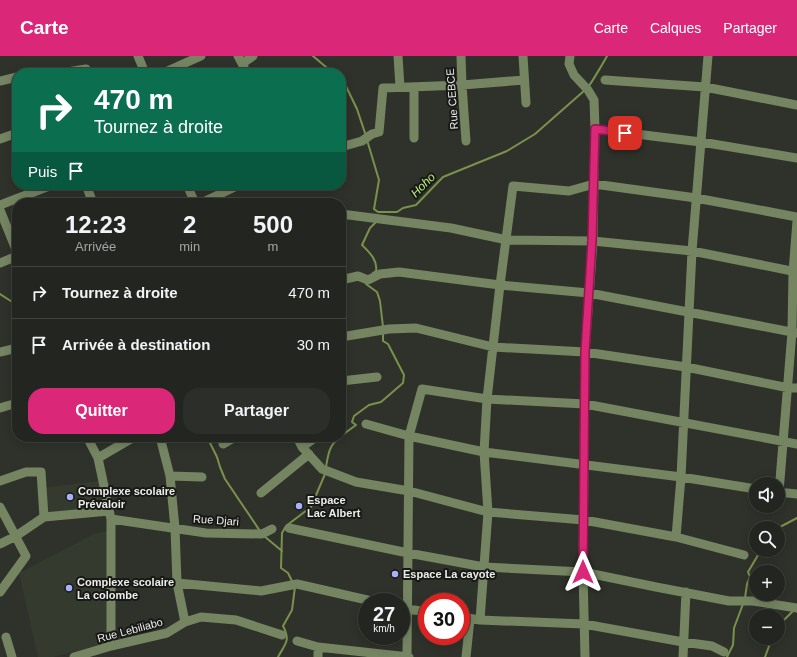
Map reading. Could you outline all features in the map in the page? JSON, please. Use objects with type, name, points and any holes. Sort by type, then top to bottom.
[{"type":"street","points":[[138,56],[143,68]]},
{"type":"street","points":[[174,68],[201,56]]},
{"type":"street","points":[[240,60],[253,56]]},
{"type":"street","points":[[398,56],[400,88]]},
{"type":"street","name":"Rue CEBCE","points":[[461,56],[466,141]]},
{"type":"street","points":[[523,56],[526,103]]},
{"type":"street","points":[[570,56],[569,64],[574,75],[586,88],[594,100],[595,129],[592,241],[585,352],[586,404],[583,572],[585,657]]},
{"type":"street","points":[[676,537],[681,477],[692,251],[708,56]]},
{"type":"street","points":[[0,81],[12,78]]},
{"type":"street","points":[[346,146],[362,141],[372,134],[379,132],[383,88],[462,85],[524,80]]},
{"type":"street","points":[[605,80],[705,87],[797,104]]},
{"type":"street","points":[[414,87],[414,138]]},
{"type":"street","points":[[595,129],[701,142],[797,158]]},
{"type":"street","points":[[0,139],[12,135]]},
{"type":"street","points":[[480,620],[488,512],[484,452],[487,399],[513,186],[569,191],[594,184],[696,198],[797,217]]},
{"type":"street","points":[[18,198],[39,190]]},
{"type":"street","points":[[206,198],[226,190]]},
{"type":"street","points":[[0,205],[12,200]]},
{"type":"street","points":[[0,210],[12,240]]},
{"type":"street","points":[[346,215],[451,228],[506,240],[592,241],[692,251],[795,272]]},
{"type":"street","points":[[780,477],[783,442],[793,388],[797,221]]},
{"type":"street","points":[[0,263],[12,258]]},
{"type":"street","points":[[346,279],[358,276],[368,280],[380,274],[399,272],[500,285],[589,293],[795,332]]},
{"type":"street","points":[[346,336],[389,329],[416,328],[493,347],[585,352],[686,367],[793,388]]},
{"type":"street","points":[[0,352],[12,349]]},
{"type":"street","points":[[346,380],[377,377]]},
{"type":"street","points":[[405,593],[408,553],[409,436],[422,389],[487,399],[586,404],[797,444]]},
{"type":"street","points":[[0,408],[12,404]]},
{"type":"street","points":[[366,424],[409,436],[484,452],[681,477],[749,488]]},
{"type":"street","points":[[90,442],[98,458],[110,515],[111,646]]},
{"type":"street","points":[[98,458],[125,442]]},
{"type":"street","points":[[161,442],[170,476],[175,528],[177,582],[185,622]]},
{"type":"street","points":[[300,442],[302,447],[326,470],[356,482],[409,491],[488,512],[584,520],[676,537],[744,555]]},
{"type":"street","points":[[302,447],[309,442]]},
{"type":"street","points":[[261,493],[309,454]]},
{"type":"street","points":[[0,481],[26,472],[41,472],[44,517]]},
{"type":"street","points":[[170,476],[202,477]]},
{"type":"street","points":[[785,493],[797,494]]},
{"type":"street","points":[[0,508],[26,556],[0,592]]},
{"type":"street","name":"Rue Djari","points":[[0,544],[16,536],[44,517],[110,515],[206,533],[262,534],[272,529]]},
{"type":"street","points":[[289,528],[484,567],[583,572],[729,601],[753,601],[797,608]]},
{"type":"street","points":[[177,582],[261,591],[294,585],[358,598]]},
{"type":"street","points":[[683,657],[686,592]]},
{"type":"street","name":"Rue Lebiliabo","points":[[76,657],[111,646],[167,633],[185,622],[201,617],[236,620],[282,635]]},
{"type":"street","points":[[470,619],[584,624],[712,646],[724,652]]},
{"type":"street","points":[[6,637],[12,657]]},
{"type":"street","points":[[297,641],[318,646],[408,657],[407,645]]},
{"type":"street","points":[[466,645],[466,657]]},
{"type":"street","points":[[318,646],[318,657]]},
{"type":"shaded area","points":[[99,481],[103,508],[45,514],[42,488]]},
{"type":"shaded area","points":[[107,531],[110,642],[54,657],[38,657],[19,573],[94,534]]},
{"type":"waterway","points":[[313,56],[327,68]]},
{"type":"waterway","name":"Hoho","points":[[588,87],[607,56]]},
{"type":"waterway","points":[[346,86],[357,109],[366,136]]},
{"type":"waterway","name":"Hoho","points":[[378,212],[397,212],[403,208],[416,205],[443,177],[507,151],[535,134],[585,90]]},
{"type":"waterway","points":[[367,140],[379,180],[374,209],[378,212]]},
{"type":"waterway","name":"Hoho","points":[[373,273],[376,271],[376,263],[370,253],[362,245],[370,228],[377,221]]},
{"type":"waterway","name":"Hoho","points":[[366,284],[377,292],[380,301],[383,327]]},
{"type":"waterway","points":[[0,294],[12,302]]},
{"type":"waterway","name":"Hoho","points":[[346,432],[356,425],[352,422],[354,416],[369,405],[381,402],[403,383],[404,375],[388,344],[383,341],[383,334]]},
{"type":"waterway","points":[[210,442],[225,479],[260,531]]},
{"type":"waterway","name":"Hoho","points":[[326,467],[328,454],[334,442]]},
{"type":"waterway","name":"Hoho","points":[[293,583],[288,573],[281,568],[282,533],[286,526],[311,507],[325,474]]},
{"type":"waterway","points":[[785,524],[797,518]]},
{"type":"waterway","points":[[264,536],[282,551]]},
{"type":"waterway","points":[[745,598],[747,584],[750,577],[748,572],[757,557]]},
{"type":"waterway","name":"Hoho","points":[[278,657],[287,639],[283,626],[292,610],[295,587]]},
{"type":"waterway","points":[[727,657],[733,645],[734,628],[743,604]]},
{"type":"waterway","points":[[785,619],[794,610]]},
{"type":"waterway","points":[[765,657],[769,645]]},
{"type":"place","name":"Complexe scolaire Prévaloir","points":[[70,497]]},
{"type":"place","name":"Espace Lac Albert","points":[[299,506]]},
{"type":"place","name":"Espace La cayote","points":[[395,574]]},
{"type":"place","name":"Complexe scolaire La colombe","points":[[69,588]]},
{"type":"route","points":[[583,572],[586,404],[585,352],[592,241],[595,129],[625,133]]}]
